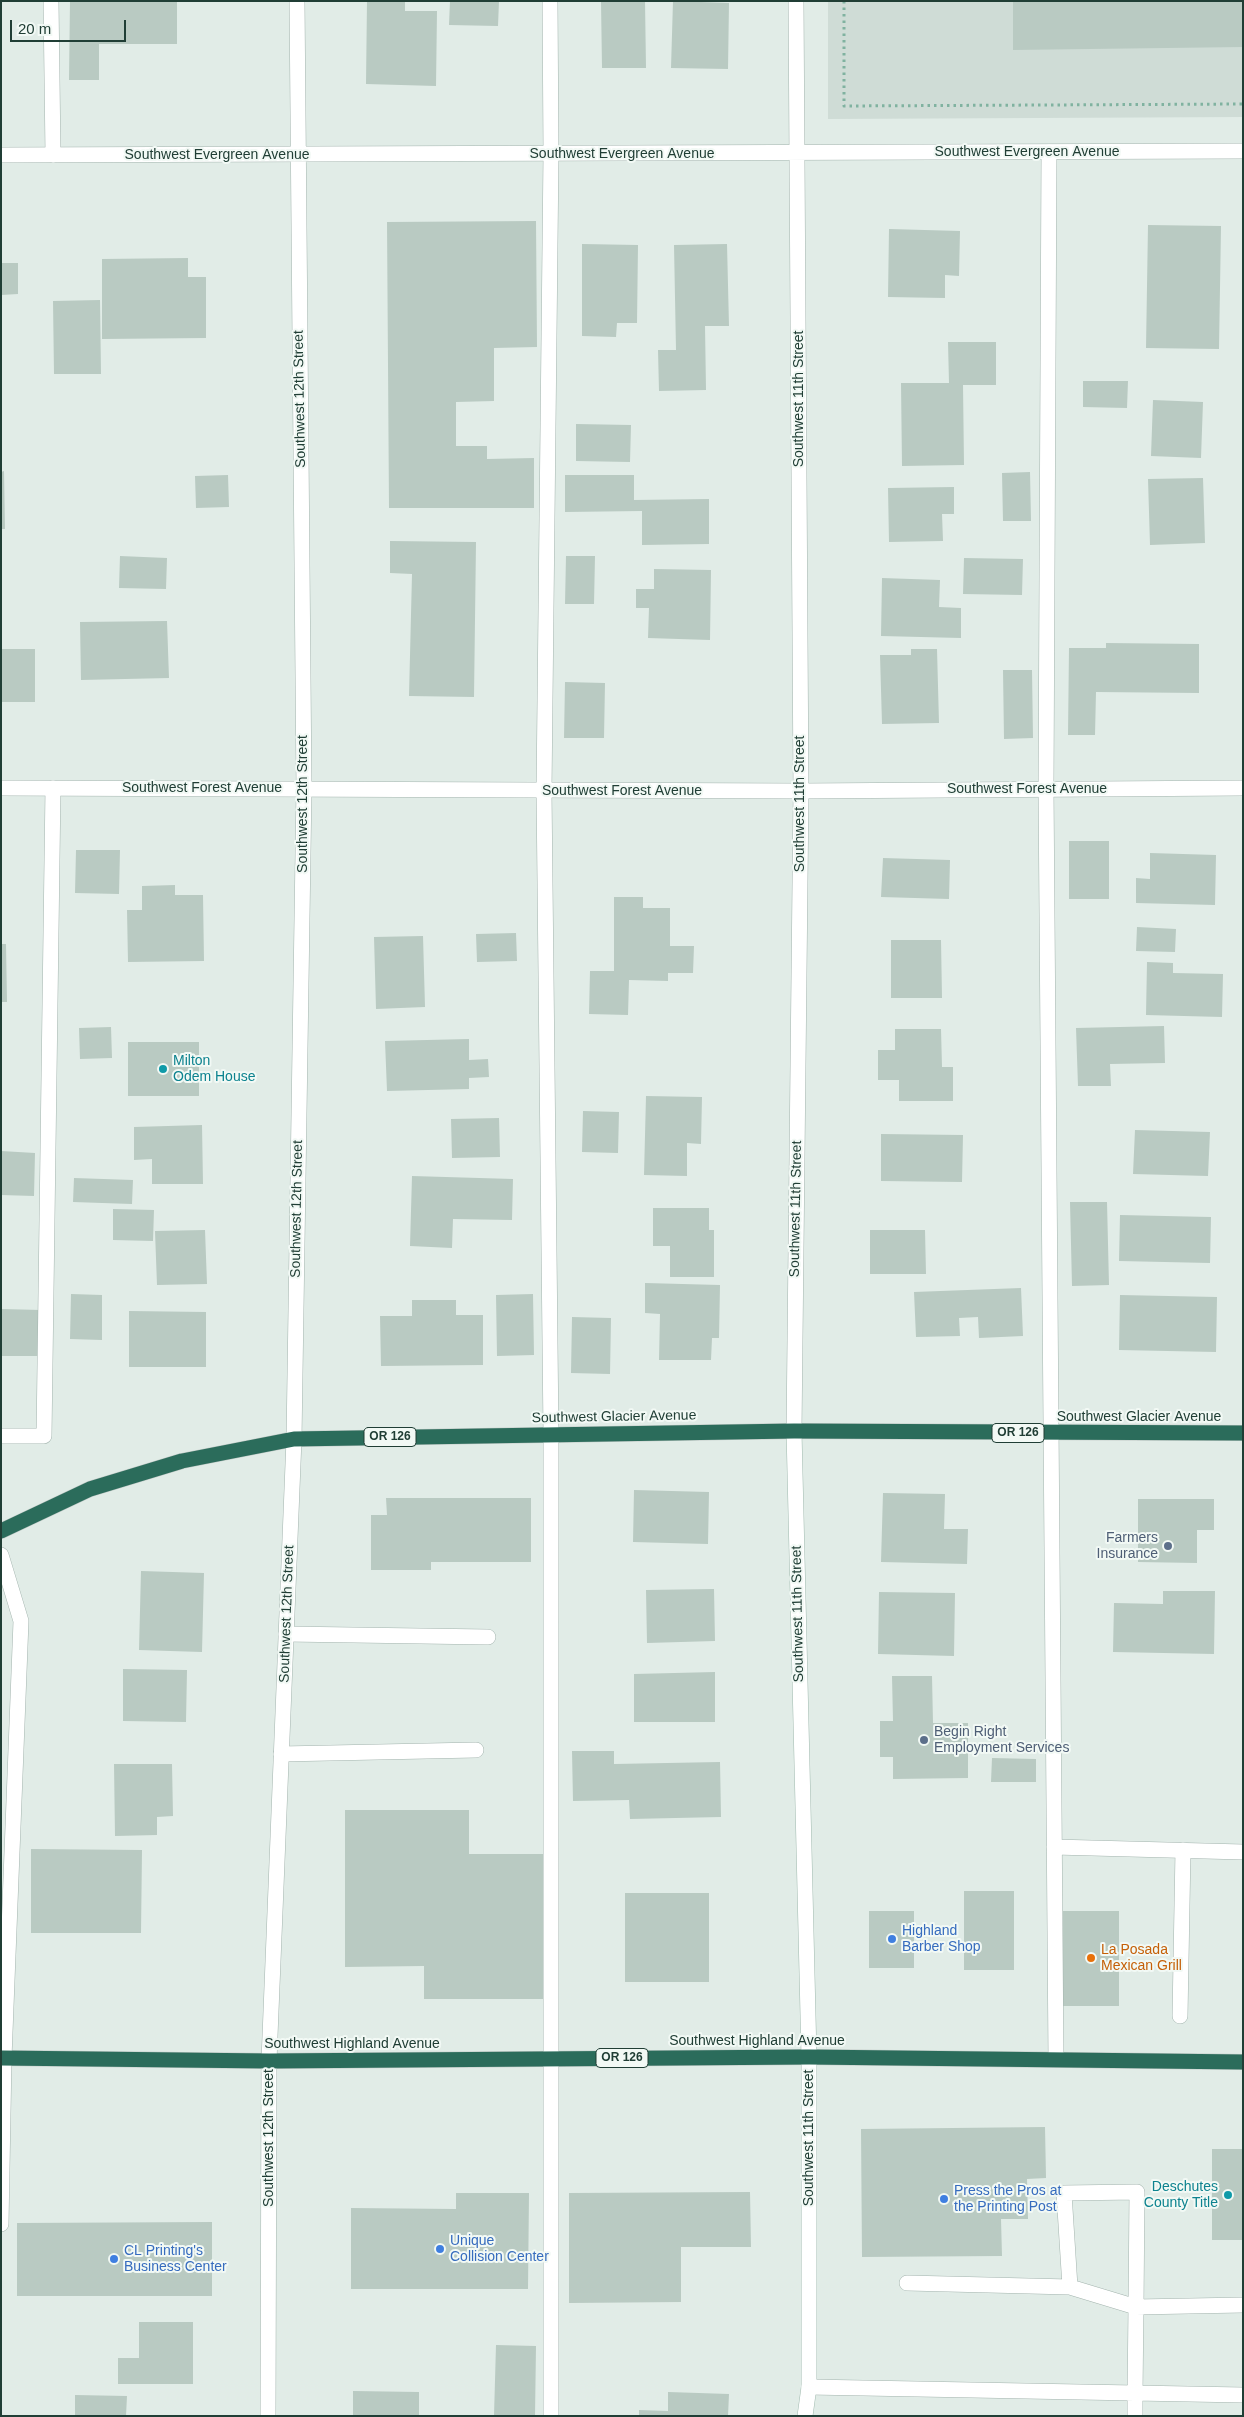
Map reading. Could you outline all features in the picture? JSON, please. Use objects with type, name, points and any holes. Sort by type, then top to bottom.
[{"type":"highway","name":"Southwest Glacier Avenue","points":[[1,1531],[90,1489],[182,1461],[294,1439],[794,1431],[1243,1433]]},
{"type":"highway","name":"Southwest Highland Avenue","points":[[3,2058],[269,2061],[808,2057],[1243,2062]]},
{"type":"street","points":[[51,1],[53,155]]},
{"type":"street","name":"Southwest 12th Street","points":[[268,2416],[269,2061],[294,1439],[304,788],[297,1]]},
{"type":"street","points":[[550,1],[551,154],[544,791],[551,1434],[551,2416]]},
{"type":"street","name":"Southwest 11th Street","points":[[796,1],[801,791],[794,1431],[808,2057],[808,2387],[805,2416]]},
{"type":"street","name":"Southwest Evergreen Avenue","points":[[1,155],[298,156],[1243,151]]},
{"type":"street","points":[[1049,152],[1046,788],[1056,2060]]},
{"type":"street","name":"Southwest Forest Avenue","points":[[1,788],[801,791],[1243,788]]},
{"type":"street","points":[[1,1436],[44,1436],[53,788]]},
{"type":"street","points":[[1,1555],[21,1620],[3,2058],[1,2224]]},
{"type":"street","points":[[286,1634],[488,1637]]},
{"type":"street","points":[[281,1754],[476,1750]]},
{"type":"street","points":[[1054,1847],[1243,1852]]},
{"type":"street","points":[[1180,2016],[1182,1850]]},
{"type":"street","points":[[1070,2287],[1064,2193],[1137,2192],[1135,2416]]},
{"type":"street","points":[[907,2284],[1070,2287],[1136,2307],[1243,2305]]},
{"type":"street","points":[[813,2416],[808,2387],[1243,2396]]},
{"type":"path","points":[[844,1],[844,106],[1243,104]]},
{"type":"shaded area","points":[[828,1],[1243,1],[1243,117],[828,119]]},
{"type":"building","points":[[70,1],[177,1],[177,44],[99,44],[99,80],[69,80]]},
{"type":"building","points":[[367,1],[405,1],[405,11],[437,11],[436,86],[366,84]]},
{"type":"building","points":[[450,1],[499,1],[498,26],[449,25]]},
{"type":"building","points":[[601,1],[645,1],[646,68],[602,68]]},
{"type":"building","points":[[673,1],[729,3],[728,69],[671,68]]},
{"type":"building","points":[[1013,1],[1243,1],[1243,47],[1013,50]]},
{"type":"building","points":[[536,221],[537,347],[494,348],[494,401],[456,402],[456,446],[487,446],[487,459],[534,458],[534,508],[389,508],[387,222]]},
{"type":"building","points":[[1148,225],[1221,226],[1219,349],[1146,348]]},
{"type":"building","points":[[889,229],[960,231],[959,276],[945,275],[945,298],[888,297]]},
{"type":"building","points":[[582,244],[638,245],[637,323],[617,323],[616,337],[582,336]]},
{"type":"building","points":[[727,244],[729,326],[705,326],[706,390],[659,391],[658,350],[676,350],[674,245]]},
{"type":"building","points":[[188,258],[188,277],[206,277],[206,338],[102,339],[102,259]]},
{"type":"building","points":[[1,263],[18,263],[18,294],[1,295]]},
{"type":"building","points":[[100,300],[101,374],[54,374],[53,301]]},
{"type":"building","points":[[948,342],[996,342],[996,385],[963,385],[964,465],[902,466],[901,383],[949,383]]},
{"type":"building","points":[[1083,381],[1128,381],[1127,408],[1083,407]]},
{"type":"building","points":[[1153,400],[1203,402],[1201,458],[1151,456]]},
{"type":"building","points":[[576,424],[631,425],[630,462],[576,461]]},
{"type":"building","points":[[4,471],[5,529],[1,529],[1,472]]},
{"type":"building","points":[[1030,472],[1031,521],[1003,521],[1002,473]]},
{"type":"building","points":[[228,475],[229,507],[196,508],[195,476]]},
{"type":"building","points":[[565,475],[634,475],[634,500],[709,499],[709,544],[642,545],[642,511],[565,512]]},
{"type":"building","points":[[1203,478],[1205,543],[1150,545],[1148,479]]},
{"type":"building","points":[[954,487],[954,514],[942,514],[943,541],[889,542],[888,488]]},
{"type":"building","points":[[390,541],[476,542],[474,697],[409,696],[412,574],[390,573]]},
{"type":"building","points":[[120,556],[167,558],[166,589],[119,588]]},
{"type":"building","points":[[566,556],[595,556],[594,604],[565,604]]},
{"type":"building","points":[[964,558],[1023,559],[1022,595],[963,594]]},
{"type":"building","points":[[654,569],[711,570],[710,640],[648,638],[649,608],[636,608],[636,589],[654,589]]},
{"type":"building","points":[[882,578],[940,580],[939,607],[961,608],[961,638],[881,636]]},
{"type":"building","points":[[167,621],[169,678],[81,680],[80,622]]},
{"type":"building","points":[[1106,643],[1199,644],[1199,693],[1096,692],[1095,735],[1068,735],[1069,648],[1106,648]]},
{"type":"building","points":[[1,649],[35,649],[35,702],[1,702]]},
{"type":"building","points":[[911,649],[937,649],[939,723],[882,724],[880,655],[911,655]]},
{"type":"building","points":[[1003,670],[1032,670],[1033,738],[1004,739]]},
{"type":"building","points":[[565,682],[605,683],[604,738],[564,738]]},
{"type":"building","points":[[1069,841],[1109,841],[1109,899],[1069,899]]},
{"type":"building","points":[[76,850],[120,850],[119,894],[75,893]]},
{"type":"building","points":[[1150,853],[1216,855],[1215,905],[1136,903],[1136,878],[1150,879]]},
{"type":"building","points":[[883,858],[950,860],[949,899],[881,897]]},
{"type":"building","points":[[175,885],[175,895],[203,895],[204,961],[128,962],[127,910],[142,910],[142,886]]},
{"type":"building","points":[[614,897],[643,897],[643,908],[670,908],[670,946],[694,946],[693,973],[668,973],[668,981],[629,980],[628,1015],[589,1014],[590,971],[614,971]]},
{"type":"building","points":[[1137,927],[1176,929],[1175,952],[1136,951]]},
{"type":"building","points":[[516,933],[517,961],[477,962],[476,934]]},
{"type":"building","points":[[423,936],[425,1007],[376,1009],[374,937]]},
{"type":"building","points":[[891,940],[941,940],[942,998],[891,998]]},
{"type":"building","points":[[1,944],[6,944],[7,1002],[1,1002]]},
{"type":"building","points":[[1147,962],[1173,963],[1173,973],[1223,974],[1222,1017],[1146,1015]]},
{"type":"building","points":[[1164,1026],[1165,1063],[1110,1064],[1111,1086],[1078,1086],[1076,1028]]},
{"type":"building","points":[[111,1027],[112,1058],[80,1059],[79,1028]]},
{"type":"building","points":[[895,1029],[941,1029],[942,1067],[953,1067],[953,1101],[899,1101],[899,1080],[878,1080],[878,1050],[895,1050]]},
{"type":"building","points":[[469,1039],[469,1060],[488,1059],[489,1077],[469,1078],[469,1089],[387,1091],[385,1041]]},
{"type":"building","name":"Milton Odem House","points":[[128,1042],[199,1042],[199,1096],[128,1096]]},
{"type":"building","points":[[646,1096],[702,1097],[701,1144],[687,1143],[687,1176],[644,1175]]},
{"type":"building","points":[[583,1111],[619,1112],[618,1153],[582,1152]]},
{"type":"building","points":[[499,1118],[500,1157],[452,1158],[451,1119]]},
{"type":"building","points":[[202,1125],[203,1184],[152,1184],[152,1159],[134,1160],[134,1127]]},
{"type":"building","points":[[1135,1130],[1210,1132],[1208,1176],[1133,1174]]},
{"type":"building","points":[[881,1134],[963,1135],[962,1182],[881,1181]]},
{"type":"building","points":[[1,1151],[35,1153],[34,1196],[1,1195]]},
{"type":"building","points":[[412,1176],[513,1179],[512,1220],[453,1219],[452,1248],[410,1246]]},
{"type":"building","points":[[74,1178],[133,1180],[132,1204],[73,1202]]},
{"type":"building","points":[[1070,1202],[1107,1202],[1109,1285],[1072,1286]]},
{"type":"building","points":[[653,1208],[709,1208],[709,1230],[714,1230],[714,1277],[670,1277],[670,1246],[653,1246]]},
{"type":"building","points":[[113,1209],[154,1210],[153,1241],[113,1240]]},
{"type":"building","points":[[1120,1215],[1211,1217],[1210,1263],[1119,1261]]},
{"type":"building","points":[[205,1230],[207,1284],[157,1285],[155,1231]]},
{"type":"building","points":[[870,1230],[925,1230],[926,1274],[870,1274]]},
{"type":"building","points":[[645,1283],[720,1285],[719,1338],[712,1338],[711,1360],[659,1360],[660,1314],[645,1313]]},
{"type":"building","points":[[1021,1288],[1023,1336],[979,1338],[978,1317],[959,1318],[960,1336],[916,1337],[914,1292]]},
{"type":"building","points":[[71,1294],[102,1295],[102,1340],[70,1339]]},
{"type":"building","points":[[533,1294],[534,1355],[497,1356],[496,1295]]},
{"type":"building","points":[[1120,1295],[1217,1297],[1216,1352],[1119,1350]]},
{"type":"building","points":[[412,1300],[456,1300],[456,1315],[483,1315],[483,1365],[381,1366],[380,1316],[412,1316]]},
{"type":"building","points":[[1,1309],[41,1310],[41,1356],[1,1356]]},
{"type":"building","points":[[129,1311],[206,1312],[206,1367],[129,1367]]},
{"type":"building","points":[[572,1317],[611,1318],[610,1374],[571,1373]]},
{"type":"building","points":[[634,1490],[709,1492],[708,1544],[633,1542]]},
{"type":"building","points":[[883,1493],[945,1494],[944,1529],[968,1529],[967,1564],[881,1562]]},
{"type":"building","points":[[386,1498],[531,1498],[531,1562],[431,1562],[431,1570],[371,1570],[371,1515],[387,1515]]},
{"type":"building","name":"Farmers Insurance","points":[[1138,1499],[1214,1499],[1214,1530],[1197,1530],[1197,1563],[1138,1562]]},
{"type":"building","points":[[141,1571],[204,1573],[202,1652],[139,1650]]},
{"type":"building","points":[[714,1589],[715,1641],[647,1643],[646,1590]]},
{"type":"building","points":[[1163,1591],[1215,1591],[1214,1654],[1113,1652],[1114,1603],[1163,1604]]},
{"type":"building","points":[[879,1592],[955,1593],[954,1656],[878,1654]]},
{"type":"building","points":[[123,1669],[187,1670],[186,1722],[123,1721]]},
{"type":"building","points":[[715,1672],[715,1722],[634,1722],[634,1674]]},
{"type":"building","name":"Begin Right Employment Services","points":[[892,1676],[932,1676],[933,1723],[968,1723],[968,1778],[893,1779],[893,1757],[880,1757],[880,1721],[893,1721]]},
{"type":"building","points":[[572,1751],[614,1751],[614,1764],[720,1762],[721,1817],[630,1819],[629,1800],[573,1801]]},
{"type":"building","points":[[992,1758],[1036,1759],[1036,1782],[991,1782]]},
{"type":"building","points":[[114,1764],[172,1764],[173,1816],[157,1817],[157,1835],[115,1836]]},
{"type":"building","points":[[345,1810],[469,1810],[469,1854],[544,1854],[545,1999],[424,1999],[424,1966],[345,1967]]},
{"type":"building","points":[[31,1849],[142,1850],[141,1933],[31,1933]]},
{"type":"building","points":[[964,1891],[1014,1891],[1014,1970],[964,1970]]},
{"type":"building","points":[[625,1893],[709,1893],[709,1982],[625,1982]]},
{"type":"building","name":"Highland Barber Shop","points":[[869,1911],[914,1911],[914,1968],[869,1968]]},
{"type":"building","name":"La Posada Mexican Grill","points":[[1063,1911],[1119,1911],[1119,2006],[1063,2006]]},
{"type":"building","name":"Press the Pros at the Printing Post","points":[[1045,2127],[1046,2178],[1027,2179],[1028,2219],[1001,2219],[1002,2256],[862,2257],[861,2129]]},
{"type":"building","name":"Deschutes County Title","points":[[1212,2149],[1243,2149],[1243,2240],[1212,2240]]},
{"type":"building","points":[[750,2192],[751,2247],[681,2247],[681,2302],[569,2303],[569,2193]]},
{"type":"building","name":"Unique Collision Center","points":[[456,2193],[529,2193],[528,2289],[351,2289],[351,2208],[456,2209]]},
{"type":"building","name":"CL Printing's Business Center","points":[[212,2222],[212,2296],[17,2296],[17,2223]]},
{"type":"building","points":[[139,2322],[193,2322],[193,2384],[118,2384],[118,2358],[139,2358]]},
{"type":"building","points":[[496,2345],[536,2346],[535,2416],[494,2416]]},
{"type":"building","points":[[353,2391],[419,2392],[419,2416],[353,2416]]},
{"type":"building","points":[[668,2392],[729,2394],[728,2416],[639,2416],[639,2410],[668,2411]]},
{"type":"building","points":[[75,2395],[127,2396],[126,2416],[75,2416]]},
{"type":"place","name":"Milton Odem House","points":[[163,1069]]},
{"type":"place","name":"Farmers Insurance","points":[[1168,1546]]},
{"type":"place","name":"Begin Right Employment Services","points":[[924,1740]]},
{"type":"place","name":"Highland Barber Shop","points":[[892,1939]]},
{"type":"place","name":"La Posada Mexican Grill","points":[[1091,1958]]},
{"type":"place","name":"Deschutes County Title","points":[[1228,2195]]},
{"type":"place","name":"Press the Pros at the Printing Post","points":[[944,2199]]},
{"type":"place","name":"Unique Collision Center","points":[[440,2249]]},
{"type":"place","name":"CL Printing's Business Center","points":[[114,2259]]}]
